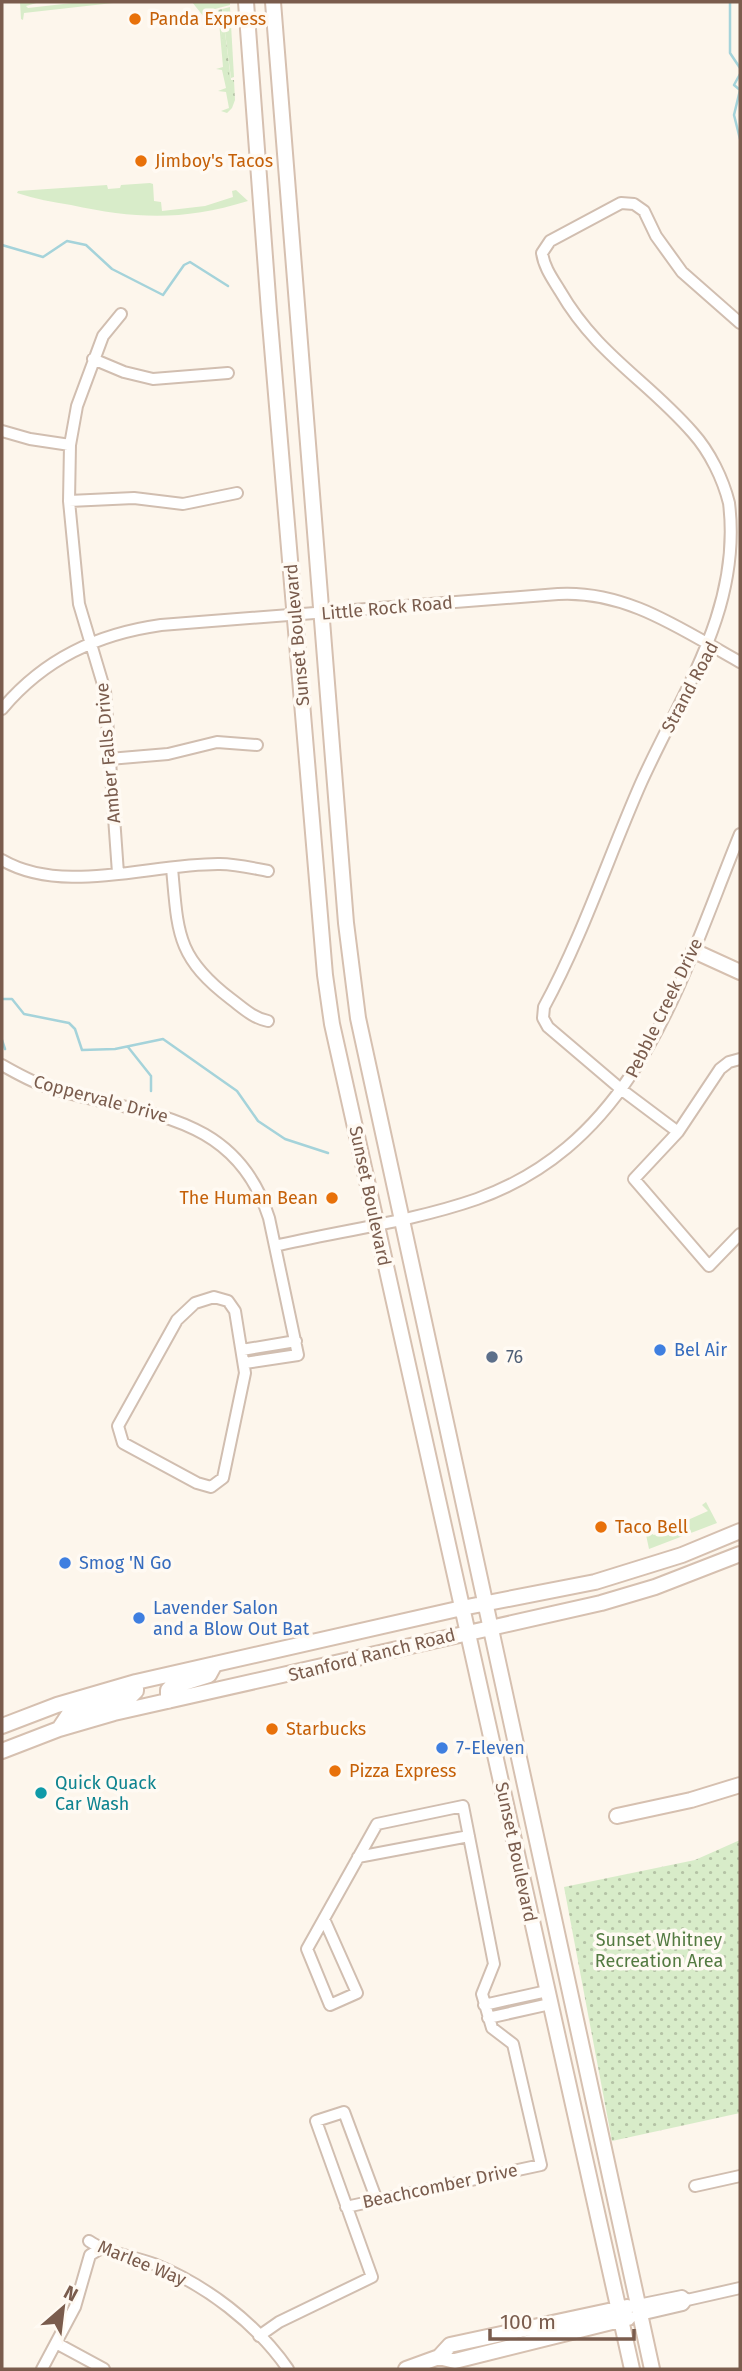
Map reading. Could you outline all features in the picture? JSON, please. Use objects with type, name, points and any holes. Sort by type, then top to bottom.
[{"type":"main road","name":"Sunset Boulevard","points":[[246,2],[268,311],[325,975],[339,1059],[632,2369]]},
{"type":"main road","name":"Sunset Boulevard","points":[[273,2],[351,973],[366,1065],[652,2369]]},
{"type":"main road","points":[[278,61],[285,49],[282,2]]},
{"type":"main road","points":[[694,951],[740,972]]},
{"type":"main road","points":[[708,1568],[735,1534]]},
{"type":"main road","name":"Stanford Ranch Road","points":[[2,1726],[57,1704],[136,1682],[621,1575],[735,1534]]},
{"type":"main road","name":"Stanford Ranch Road","points":[[2,1751],[59,1729],[344,1663],[488,1626],[626,1596],[740,1554]]},
{"type":"main road","points":[[168,1702],[168,1690],[171,1687],[209,1675],[215,1664]]},
{"type":"main road","points":[[59,1729],[69,1714],[131,1696],[136,1691],[136,1682]]},
{"type":"main road","points":[[617,1816],[740,1785]]},
{"type":"main road","points":[[406,2369],[439,2357],[455,2361],[639,2310]]},
{"type":"street","name":"Strand Road","points":[[678,1132],[622,1090],[548,1027],[543,1018],[544,1007],[596,899],[650,764],[712,647],[733,589],[736,553],[730,509],[717,471],[697,437],[678,416],[613,360],[580,323],[544,265],[542,253],[550,241],[621,203],[634,204],[644,211],[662,246],[682,272],[740,323]]},
{"type":"street","name":"Amber Falls Drive","points":[[118,873],[105,691],[79,604],[69,501],[70,445],[77,407],[103,335],[121,314]]},
{"type":"street","points":[[93,359],[124,372],[153,379],[169,380],[228,373]]},
{"type":"street","points":[[2,431],[30,439],[70,445]]},
{"type":"street","points":[[69,501],[134,498],[183,504],[237,493]]},
{"type":"street","name":"Little Rock Road","points":[[2,709],[6,695],[63,655],[91,643],[142,628],[582,594],[620,600],[642,608],[740,662]]},
{"type":"street","points":[[109,759],[168,754],[217,742],[257,745]]},
{"type":"street","name":"Pebble Creek Drive","points":[[275,1246],[475,1200],[529,1175],[569,1148],[622,1090],[650,1043],[694,951],[740,834]]},
{"type":"street","points":[[2,860],[21,869],[53,876],[218,864],[268,872]]},
{"type":"street","points":[[172,868],[179,934],[190,959],[216,988],[250,1014],[268,1021]]},
{"type":"street","points":[[740,1059],[720,1069],[678,1132],[634,1179],[709,1266],[740,1234]]},
{"type":"street","name":"Coppervale Drive","points":[[2,1065],[47,1087],[153,1112],[198,1129],[226,1151],[252,1182],[267,1212],[275,1246],[298,1355],[274,1359]]},
{"type":"street","points":[[214,1297],[228,1301],[235,1311],[242,1350],[245,1363],[243,1385],[233,1423],[226,1469],[218,1485],[211,1487],[197,1483],[123,1443],[119,1437],[121,1418],[167,1336],[189,1307],[214,1297]]},
{"type":"street","points":[[242,1350],[296,1341]]},
{"type":"street","points":[[245,1363],[274,1359],[272,1345]]},
{"type":"street","name":"Beachcomber Drive","points":[[324,1919],[357,1993],[330,2005],[307,1950],[324,1919],[358,1857],[377,1824],[463,1806],[495,1964],[481,1989],[484,2006],[496,2033],[513,2044],[541,2165],[376,2198],[346,2207]]},
{"type":"street","points":[[358,1857],[469,1836]]},
{"type":"street","points":[[484,2006],[548,1997]]},
{"type":"street","points":[[488,2018],[548,1997]]},
{"type":"street","points":[[260,2336],[279,2322],[370,2280],[372,2273],[315,2125],[316,2121],[344,2112],[376,2198]]},
{"type":"street","points":[[695,2186],[740,2176]]},
{"type":"street","name":"Marlee Way","points":[[89,2241],[100,2249],[145,2261],[190,2282],[225,2305],[260,2336],[288,2369]]},
{"type":"street","points":[[42,2369],[79,2296],[90,2255],[100,2249]]},
{"type":"street","points":[[639,2310],[682,2296],[687,2300],[740,2288]]},
{"type":"street","points":[[56,2343],[104,2369]]},
{"type":"green space","points":[[20,2],[40,2],[26,6],[28,8],[81,2],[113,3],[24,13],[23,20],[21,19]]},
{"type":"green space","points":[[192,2],[230,2],[230,5],[215,9],[204,17]]},
{"type":"green space","points":[[230,7],[234,77],[231,78],[222,9]]},
{"type":"green space","points":[[222,9],[231,80],[234,80],[235,100],[232,108],[218,10]]},
{"type":"green space","points":[[218,10],[232,99],[232,108],[227,113],[221,111],[229,108],[226,92],[218,91],[226,88],[222,70],[216,69],[223,67]]},
{"type":"green space","points":[[153,184],[154,201],[161,202],[162,211],[205,206],[233,197],[232,191],[236,190],[248,201],[202,212],[160,216],[95,210],[17,193],[107,185],[108,189],[120,188],[121,185]]},
{"type":"green space","points":[[706,1502],[717,1523],[649,1549],[645,1530],[654,1535],[708,1511],[702,1505]]},
{"type":"green space","name":"Sunset Whitney Recreation Area","points":[[740,1840],[740,2113],[612,2141],[564,1887],[695,1860]]},
{"type":"waterway","points":[[730,2],[730,53],[740,68]]},
{"type":"waterway","points":[[740,74],[734,85],[740,90],[734,115],[740,139]]},
{"type":"waterway","points":[[2,245],[43,257],[67,241],[86,245],[112,269],[163,295],[184,265],[190,262],[228,286]]},
{"type":"waterway","points":[[2,999],[12,999],[24,1014],[69,1023],[75,1029],[82,1050],[115,1049],[163,1039],[237,1091],[258,1121],[285,1139],[328,1153]]},
{"type":"waterway","points":[[2,1040],[5,1049]]},
{"type":"waterway","points":[[128,1047],[151,1076],[151,1091]]},
{"type":"place","name":"Panda Express","points":[[135,19]]},
{"type":"place","name":"Jimboy's Tacos","points":[[141,161]]},
{"type":"place","name":"The Human Bean","points":[[332,1198]]},
{"type":"place","name":"Bel Air","points":[[660,1350]]},
{"type":"place","name":"76","points":[[492,1357]]},
{"type":"place","name":"Taco Bell","points":[[601,1527]]},
{"type":"place","name":"Smog 'N Go","points":[[65,1563]]},
{"type":"place","name":"Lavender Salon and a Blow Out Bat","points":[[139,1618]]},
{"type":"place","name":"Starbucks","points":[[272,1729]]},
{"type":"place","name":"7-Eleven","points":[[442,1748]]},
{"type":"place","name":"Pizza Express","points":[[335,1771]]},
{"type":"place","name":"Quick Quack Car Wash","points":[[41,1793]]}]
